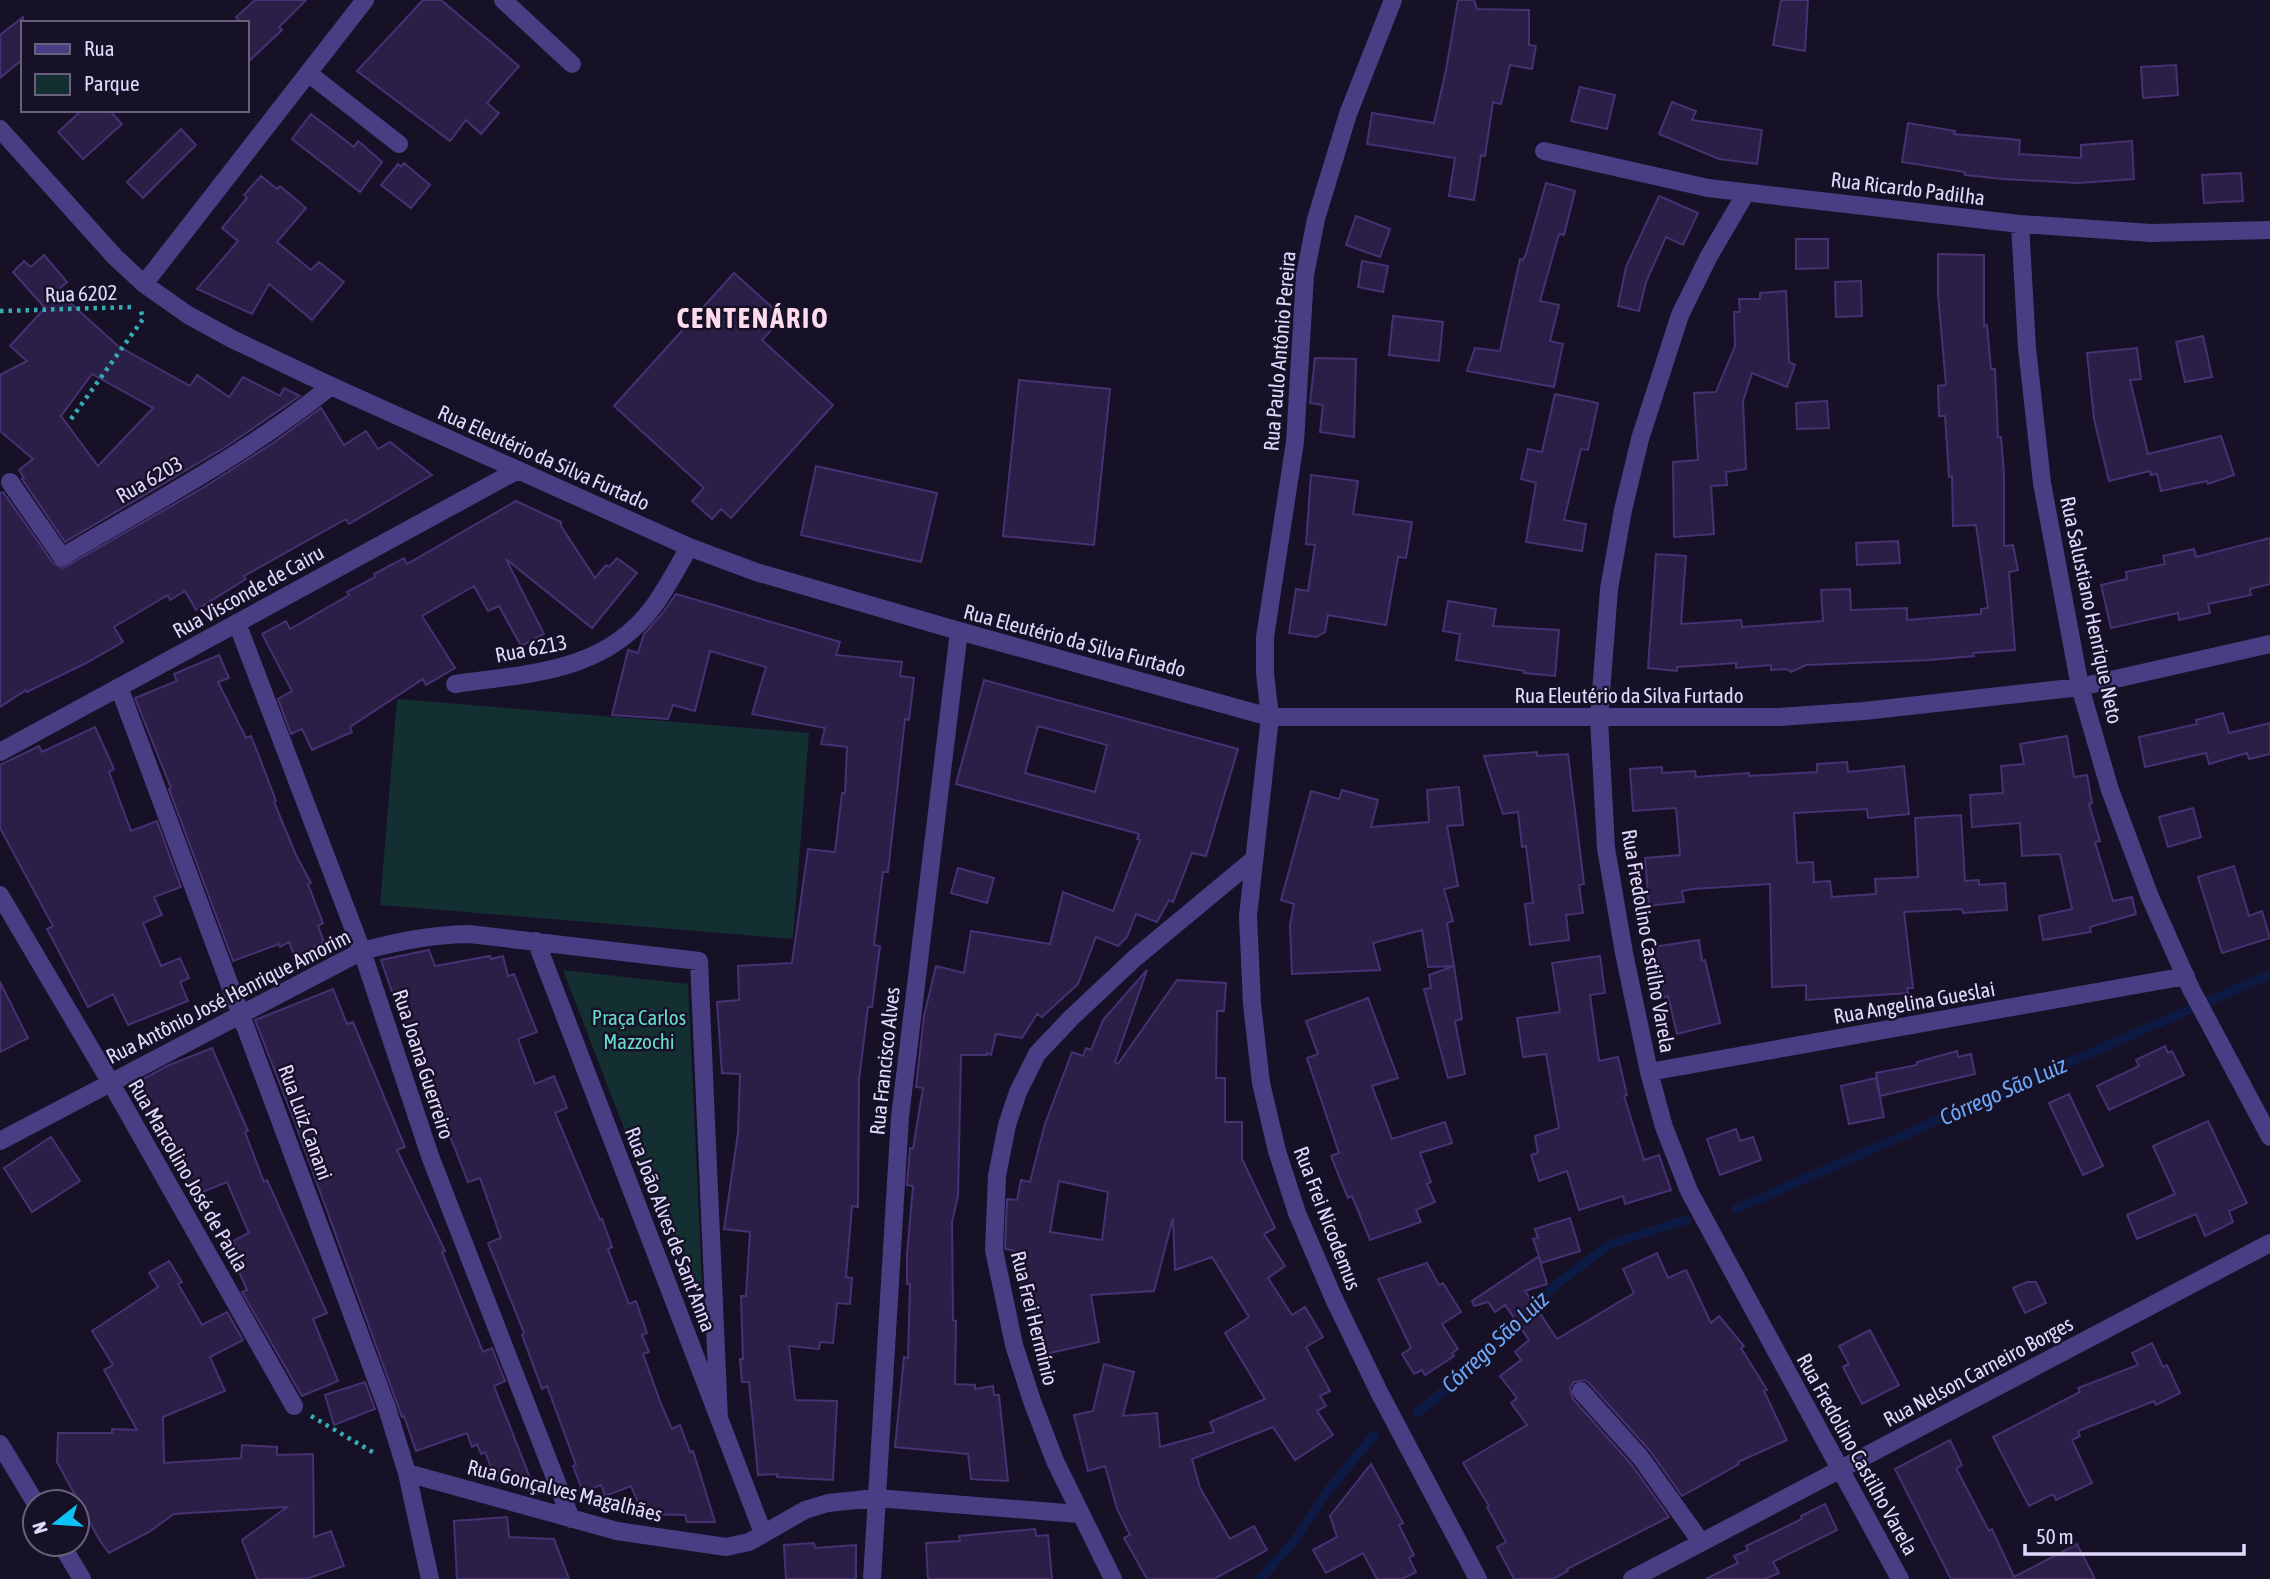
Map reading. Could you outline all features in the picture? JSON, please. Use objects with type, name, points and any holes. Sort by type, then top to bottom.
[{"type":"street","points":[[144,284],[365,0]]},
{"type":"street","points":[[503,0],[572,65]]},
{"type":"street","name":"Rua Paulo Antônio Pereira","points":[[1270,717],[1265,673],[1265,637],[1295,442],[1305,275],[1316,219],[1348,114],[1393,0]]},
{"type":"street","points":[[308,73],[399,144]]},
{"type":"street","name":"Rua Eleutério da Silva Furtado","points":[[0,130],[115,257],[144,284],[188,315],[331,386],[690,547],[756,572],[1270,717],[1599,718],[1791,716],[1864,711],[2080,687],[2270,644]]},
{"type":"street","name":"Rua Ricardo Padilha","points":[[1544,151],[1708,188],[2020,224],[2151,233],[2270,230]]},
{"type":"street","name":"Rua Fredolino Castilho Varela","points":[[1746,193],[1709,256],[1681,315],[1640,439],[1623,510],[1609,589],[1599,718],[1606,848],[1624,953],[1649,1072],[1664,1126],[1689,1191],[1900,1579]]},
{"type":"street","name":"Rua Salustiano Henrique Neto","points":[[2020,224],[2027,348],[2042,483],[2080,687],[2110,790],[2150,897],[2211,1027],[2270,1137]]},
{"type":"street","name":"Rua 6203","points":[[10,482],[62,557],[246,448],[291,419],[331,386]]},
{"type":"street","name":"Rua Visconde de Cairu","points":[[0,752],[518,470]]},
{"type":"street","name":"Rua 6213","points":[[455,684],[558,669],[611,647],[634,629],[653,607],[690,547]]},
{"type":"street","name":"Rua Joana Guerreiro","points":[[237,623],[362,951],[430,1156],[571,1519]]},
{"type":"street","name":"Rua Francisco Alves","points":[[872,1579],[901,1104],[959,631]]},
{"type":"street","name":"Rua Luiz Canani","points":[[119,687],[361,1335],[407,1473],[430,1579]]},
{"type":"street","name":"Rua Frei Nicodemus","points":[[1270,717],[1248,916],[1252,1004],[1261,1083],[1277,1152],[1297,1213],[1334,1299],[1379,1392],[1478,1579]]},
{"type":"street","name":"Rua Frei Hermínio","points":[[1113,1579],[1079,1514],[1031,1401],[1003,1302],[993,1250],[997,1176],[1007,1125],[1018,1092],[1037,1055],[1071,1018],[1178,921],[1253,860]]},
{"type":"street","name":"Rua Marcolino José de Paula","points":[[0,895],[111,1083],[294,1406]]},
{"type":"street","name":"Rua Antônio José Henrique Amorim","points":[[0,1141],[362,951],[402,940],[432,935],[469,934],[699,961],[719,1419]]},
{"type":"street","name":"Rua João Alves de Sant'Anna","points":[[536,941],[763,1533]]},
{"type":"street","name":"Rua Angelina Gueslai","points":[[1649,1072],[2189,982]]},
{"type":"street","name":"Rua Nelson Carneiro Borges","points":[[1632,1579],[2270,1243]]},
{"type":"street","points":[[1581,1391],[1648,1467],[1701,1542]]},
{"type":"street","points":[[0,1444],[27,1488]]},
{"type":"street","name":"Rua Gonçalves Magalhães","points":[[407,1473],[571,1519],[656,1538],[726,1547],[749,1542],[804,1510],[828,1503],[876,1498],[1079,1514]]},
{"type":"street","points":[[69,1558],[82,1579]]},
{"type":"path","name":"Rua 6202","points":[[0,311],[140,306],[143,319],[71,419]]},
{"type":"path","points":[[294,1406],[407,1473]]},
{"type":"green space","points":[[397,699],[809,733],[793,939],[380,905]]},
{"type":"green space","name":"Praça Carlos Mazzochi","points":[[563,970],[688,984],[702,1283],[697,1289],[690,1290],[685,1287]]},
{"type":"building","points":[[255,0],[306,0],[279,27],[282,30],[248,62],[248,21],[239,21],[236,17]]},
{"type":"building","points":[[423,0],[441,0],[519,66],[487,103],[499,113],[481,134],[466,120],[450,141],[357,71]]},
{"type":"building","points":[[1458,0],[1474,0],[1477,9],[1529,10],[1529,45],[1536,46],[1532,69],[1510,65],[1501,104],[1493,102],[1485,156],[1481,155],[1474,200],[1449,196],[1455,158],[1367,144],[1372,113],[1434,123]]},
{"type":"building","points":[[1781,0],[1808,0],[1805,51],[1773,45]]},
{"type":"building","points":[[23,17],[21,61],[0,78],[0,35]]},
{"type":"building","points":[[2176,65],[2178,95],[2143,98],[2141,67]]},
{"type":"building","points":[[1580,87],[1615,95],[1607,129],[1571,121]]},
{"type":"building","points":[[1672,102],[1696,111],[1692,120],[1762,130],[1757,164],[1719,159],[1659,134]]},
{"type":"building","points":[[80,112],[111,112],[122,124],[83,159],[58,132]]},
{"type":"building","points":[[311,114],[354,147],[358,141],[382,162],[360,192],[292,139]]},
{"type":"building","points":[[1908,123],[1955,131],[1954,134],[2020,140],[2019,154],[2081,158],[2081,145],[2132,141],[2134,179],[2078,183],[2003,179],[1965,175],[1965,172],[1902,162]]},
{"type":"building","points":[[181,129],[196,145],[143,198],[127,182]]},
{"type":"building","points":[[404,163],[430,185],[411,208],[381,185],[398,164],[401,167]]},
{"type":"building","points":[[2241,173],[2243,201],[2204,203],[2202,175]]},
{"type":"building","points":[[261,176],[277,189],[280,186],[306,208],[277,242],[311,270],[319,262],[344,282],[312,320],[269,284],[252,314],[197,289],[238,241],[222,228],[247,198],[244,195]]},
{"type":"building","points":[[1546,183],[1575,191],[1564,235],[1559,234],[1540,301],[1559,305],[1550,341],[1563,344],[1554,387],[1467,371],[1475,348],[1500,351],[1520,259],[1523,260],[1526,254]]},
{"type":"building","points":[[1659,196],[1698,213],[1683,245],[1666,237],[1646,282],[1639,311],[1618,306],[1626,267]]},
{"type":"building","points":[[1356,216],[1390,229],[1380,257],[1346,245]]},
{"type":"building","points":[[1796,239],[1828,239],[1828,268],[1796,269]]},
{"type":"building","points":[[1938,254],[1984,255],[1984,326],[1987,325],[1991,369],[1995,369],[1998,437],[2001,437],[2004,474],[2004,546],[2013,545],[2018,570],[2009,572],[2015,650],[1929,660],[1806,665],[1791,672],[1787,669],[1771,670],[1771,665],[1736,668],[1736,663],[1677,667],[1677,671],[1648,668],[1656,554],[1686,556],[1681,624],[1741,620],[1742,627],[1823,621],[1821,590],[1850,589],[1851,610],[1907,608],[1907,620],[1981,614],[1981,609],[1988,608],[1976,525],[1953,526],[1952,476],[1949,477],[1945,416],[1939,416],[1938,386],[1946,385],[1938,294]]},
{"type":"building","points":[[44,255],[67,282],[57,291],[118,346],[190,386],[197,375],[229,397],[243,377],[280,396],[284,388],[300,396],[227,446],[65,542],[22,479],[24,478],[19,470],[33,459],[0,431],[0,375],[27,361],[10,346],[45,308],[13,272],[24,261],[31,267]],"holes":[[[92,374],[153,408],[98,466],[61,416]]]},
{"type":"building","points":[[1362,261],[1388,266],[1383,292],[1358,287]]},
{"type":"building","points":[[734,273],[783,317],[762,340],[833,405],[731,518],[721,509],[712,519],[692,501],[704,488],[614,406]]},
{"type":"building","points":[[1861,281],[1862,316],[1836,317],[1835,282]]},
{"type":"building","points":[[1786,291],[1789,362],[1795,365],[1787,387],[1752,373],[1743,401],[1746,469],[1726,472],[1727,485],[1711,486],[1714,534],[1674,537],[1673,462],[1698,460],[1694,393],[1716,392],[1735,346],[1734,312],[1740,312],[1739,299],[1760,299],[1760,293]]},
{"type":"building","points":[[1393,316],[1443,322],[1439,361],[1389,355]]},
{"type":"building","points":[[2203,336],[2212,377],[2185,382],[2176,342]]},
{"type":"building","points":[[2137,348],[2141,379],[2130,380],[2148,454],[2221,436],[2234,475],[2208,484],[2207,481],[2161,491],[2157,474],[2151,475],[2150,471],[2109,481],[2094,419],[2087,353]]},
{"type":"building","points":[[1315,358],[1356,359],[1354,437],[1320,432],[1323,405],[1310,403]]},
{"type":"building","points":[[1019,380],[1110,389],[1094,545],[1003,536]]},
{"type":"building","points":[[1555,394],[1598,403],[1588,450],[1581,449],[1564,520],[1586,524],[1582,551],[1526,542],[1536,483],[1521,479],[1528,449],[1542,452]]},
{"type":"building","points":[[1827,401],[1829,428],[1797,429],[1796,403]]},
{"type":"building","points":[[321,408],[344,445],[366,431],[378,449],[390,442],[432,475],[349,524],[346,519],[244,576],[246,579],[196,610],[185,591],[170,600],[168,595],[114,627],[123,642],[86,663],[27,692],[26,690],[0,707],[0,493],[3,492],[53,563],[63,568],[206,486]]},
{"type":"building","points":[[816,466],[937,493],[921,562],[801,535]]},
{"type":"building","points":[[1311,475],[1358,481],[1353,514],[1412,522],[1406,558],[1398,557],[1386,625],[1328,615],[1325,632],[1316,637],[1289,633],[1296,589],[1308,591],[1315,545],[1306,544]]},
{"type":"building","points":[[516,501],[561,522],[595,578],[606,565],[609,567],[617,558],[637,573],[592,628],[506,559],[544,634],[521,646],[499,606],[488,611],[474,586],[422,616],[455,668],[426,685],[423,679],[350,727],[352,732],[312,750],[302,729],[291,734],[278,699],[292,691],[262,634],[286,621],[290,629],[349,595],[347,592],[375,577],[374,574],[404,558],[407,564]]},
{"type":"building","points":[[2270,538],[2270,584],[2250,589],[2251,595],[2208,604],[2210,613],[2179,620],[2178,613],[2111,628],[2101,585],[2127,579],[2126,572],[2165,564],[2163,556],[2194,549],[2196,557]]},
{"type":"building","points":[[1898,541],[1900,563],[1857,565],[1856,543]]},
{"type":"building","points":[[676,594],[840,642],[836,655],[902,662],[900,676],[914,678],[909,720],[905,719],[888,872],[883,872],[874,945],[880,946],[872,1007],[868,1007],[859,1080],[858,1207],[852,1206],[846,1277],[852,1278],[850,1304],[837,1303],[833,1343],[820,1342],[819,1349],[789,1346],[795,1400],[837,1401],[833,1480],[777,1477],[777,1474],[758,1475],[749,1382],[742,1382],[740,1359],[743,1359],[741,1296],[746,1296],[750,1232],[724,1229],[738,1133],[740,1074],[722,1073],[717,1002],[739,1000],[738,966],[792,963],[808,849],[835,852],[842,793],[845,793],[847,747],[821,744],[825,728],[752,714],[766,667],[710,651],[695,711],[673,705],[668,719],[612,715],[628,650],[638,653],[644,634]]},
{"type":"building","points":[[1448,601],[1496,609],[1493,626],[1559,630],[1555,676],[1456,660],[1460,634],[1443,631]]},
{"type":"building","points":[[219,655],[229,678],[218,682],[246,738],[251,736],[276,801],[274,802],[311,883],[308,884],[323,923],[318,926],[324,942],[295,958],[289,942],[233,961],[169,789],[171,788],[135,698],[177,681],[174,674]]},
{"type":"building","points":[[984,680],[1238,749],[1206,856],[1192,853],[1173,902],[1169,900],[1157,922],[1136,914],[1127,937],[1118,946],[1096,937],[1078,984],[1042,1017],[1037,1014],[1022,1038],[996,1034],[991,1055],[961,1055],[958,1196],[952,1222],[953,1320],[956,1321],[955,1384],[975,1385],[975,1389],[993,1386],[994,1395],[999,1395],[1008,1481],[971,1479],[968,1454],[895,1447],[904,1357],[908,1358],[910,1284],[907,1284],[907,1255],[913,1186],[907,1185],[910,1148],[913,1149],[923,1088],[916,1087],[924,1016],[936,966],[964,973],[971,931],[1050,944],[1063,892],[1113,911],[1140,840],[1137,839],[1139,834],[956,784]],"holes":[[[1038,726],[1107,745],[1095,792],[1025,773]]]},
{"type":"building","points":[[2223,713],[2229,733],[2270,723],[2270,754],[2249,759],[2247,753],[2209,764],[2206,753],[2145,767],[2139,737],[2197,724],[2196,720]]},
{"type":"building","points":[[95,727],[114,769],[109,772],[131,831],[157,821],[181,887],[154,897],[162,915],[143,923],[161,966],[180,958],[189,978],[180,982],[188,1001],[128,1025],[113,994],[88,1007],[47,929],[53,926],[0,828],[0,765],[39,746],[42,752]]},
{"type":"building","points":[[2067,736],[2074,777],[2087,775],[2092,803],[2089,804],[2100,841],[2095,842],[2113,901],[2132,897],[2136,914],[2090,927],[2091,932],[2043,940],[2039,916],[2072,909],[2060,854],[2022,856],[2020,823],[1972,827],[1970,795],[2003,793],[2001,766],[2024,764],[2020,744]]},
{"type":"building","points":[[1537,752],[1537,756],[1568,754],[1584,884],[1579,885],[1583,913],[1566,915],[1569,940],[1530,945],[1525,904],[1533,903],[1526,846],[1522,847],[1518,812],[1503,814],[1484,756]]},
{"type":"building","points":[[1847,762],[1848,772],[1904,766],[1909,814],[1868,818],[1867,809],[1794,813],[1797,863],[1813,862],[1814,882],[1830,881],[1832,897],[1876,894],[1875,879],[1918,877],[1915,818],[1961,815],[1965,881],[1979,880],[1979,885],[2005,883],[2007,910],[1963,913],[1962,909],[1904,912],[1913,988],[1907,988],[1908,993],[1806,1000],[1806,985],[1772,987],[1770,884],[1682,891],[1684,902],[1649,906],[1645,858],[1680,855],[1676,808],[1633,811],[1630,769],[1662,767],[1662,773],[1695,771],[1696,777],[1749,773],[1749,776],[1817,772],[1817,764]]},
{"type":"building","points":[[1459,787],[1463,825],[1447,826],[1458,886],[1444,889],[1453,921],[1447,923],[1454,966],[1428,967],[1422,930],[1373,943],[1380,970],[1292,974],[1290,925],[1294,904],[1281,900],[1311,791],[1339,799],[1342,790],[1378,800],[1371,827],[1429,822],[1427,790]]},
{"type":"building","points":[[2193,808],[2201,837],[2168,847],[2159,817]]},
{"type":"building","points":[[2234,866],[2249,916],[2262,911],[2270,938],[2222,953],[2198,877]]},
{"type":"building","points":[[958,868],[994,878],[987,903],[951,893]]},
{"type":"building","points":[[1699,940],[1702,961],[1705,960],[1720,1023],[1677,1034],[1668,996],[1662,998],[1653,947]]},
{"type":"building","points":[[429,950],[435,966],[503,956],[508,976],[514,974],[537,1032],[518,1039],[535,1084],[554,1076],[567,1108],[555,1113],[600,1220],[602,1219],[612,1247],[608,1249],[629,1304],[636,1301],[647,1333],[642,1335],[649,1352],[643,1354],[661,1404],[672,1429],[680,1425],[690,1452],[693,1451],[715,1522],[687,1522],[685,1515],[643,1514],[631,1486],[605,1496],[601,1485],[583,1492],[547,1386],[542,1389],[522,1335],[524,1333],[488,1243],[501,1238],[480,1178],[468,1182],[446,1126],[439,1129],[381,960]]},
{"type":"building","points":[[1600,956],[1605,993],[1590,995],[1599,1061],[1618,1057],[1627,1095],[1624,1096],[1644,1160],[1659,1155],[1671,1190],[1625,1204],[1623,1196],[1579,1210],[1567,1171],[1539,1181],[1531,1155],[1538,1153],[1535,1136],[1559,1128],[1546,1054],[1523,1057],[1517,1018],[1560,1012],[1552,963]]},
{"type":"building","points":[[1454,966],[1462,1019],[1455,1021],[1465,1074],[1448,1078],[1424,989],[1431,988],[1429,975]]},
{"type":"building","points":[[1147,970],[1115,1062],[1118,1064],[1177,980],[1226,983],[1224,1011],[1217,1011],[1216,1078],[1225,1078],[1225,1122],[1242,1122],[1242,1159],[1275,1228],[1264,1234],[1285,1266],[1268,1278],[1292,1315],[1305,1307],[1323,1337],[1306,1347],[1330,1391],[1320,1396],[1326,1406],[1317,1411],[1333,1435],[1295,1460],[1273,1427],[1192,1459],[1200,1488],[1230,1539],[1254,1526],[1267,1550],[1214,1579],[1147,1579],[1124,1538],[1130,1535],[1117,1509],[1105,1466],[1088,1471],[1074,1415],[1093,1411],[1104,1364],[1134,1372],[1123,1416],[1157,1413],[1160,1447],[1214,1432],[1210,1422],[1265,1399],[1225,1333],[1249,1317],[1212,1257],[1175,1270],[1173,1218],[1154,1291],[1091,1295],[1099,1342],[1041,1355],[1031,1300],[1021,1301],[1021,1252],[1005,1249],[1007,1199],[1017,1200],[1021,1180],[1030,1182],[1045,1124],[1072,1052],[1083,1056],[1086,1048],[1091,1050],[1103,1020]],"holes":[[[1059,1181],[1108,1192],[1102,1240],[1050,1232]]]},
{"type":"building","points":[[0,982],[28,1038],[0,1052]]},
{"type":"building","points":[[333,989],[347,1024],[353,1022],[405,1147],[397,1150],[445,1251],[442,1252],[483,1352],[492,1348],[505,1381],[494,1386],[536,1493],[496,1480],[485,1452],[481,1454],[477,1444],[472,1447],[467,1433],[416,1451],[404,1416],[402,1417],[255,1020]]},
{"type":"building","points":[[1368,998],[1398,1078],[1372,1086],[1392,1139],[1445,1122],[1452,1143],[1420,1153],[1431,1182],[1427,1184],[1435,1202],[1416,1210],[1421,1222],[1370,1240],[1352,1196],[1348,1198],[1331,1156],[1339,1153],[1307,1058],[1318,1054],[1306,1021]]},
{"type":"building","points":[[2165,1046],[2168,1053],[2172,1051],[2184,1075],[2109,1110],[2097,1086],[2139,1066],[2136,1060]]},
{"type":"building","points":[[212,1048],[248,1131],[245,1132],[264,1182],[267,1180],[327,1313],[313,1319],[338,1381],[302,1396],[242,1292],[247,1290],[234,1260],[240,1258],[233,1241],[249,1233],[227,1182],[193,1196],[182,1170],[178,1172],[163,1138],[160,1139],[134,1084],[167,1066]]},
{"type":"building","points":[[1957,1051],[1958,1057],[1971,1054],[1975,1074],[1880,1096],[1876,1073],[1917,1065],[1917,1062]]},
{"type":"building","points":[[1876,1078],[1884,1117],[1849,1124],[1841,1086]]},
{"type":"building","points":[[2069,1094],[2103,1166],[2083,1175],[2049,1103]]},
{"type":"building","points":[[2208,1121],[2247,1203],[2229,1211],[2233,1222],[2205,1236],[2196,1214],[2137,1239],[2127,1215],[2175,1194],[2153,1146]]},
{"type":"building","points":[[1736,1129],[1740,1141],[1753,1137],[1761,1160],[1720,1175],[1707,1139]]},
{"type":"building","points":[[51,1137],[80,1181],[32,1212],[4,1168]]},
{"type":"building","points":[[1570,1218],[1580,1251],[1541,1263],[1539,1257],[1547,1284],[1525,1291],[1557,1339],[1634,1293],[1623,1269],[1657,1253],[1668,1278],[1686,1270],[1711,1323],[1719,1316],[1744,1346],[1741,1348],[1767,1390],[1764,1391],[1787,1440],[1738,1462],[1739,1464],[1682,1496],[1650,1451],[1589,1383],[1584,1380],[1574,1382],[1570,1388],[1573,1399],[1632,1465],[1669,1517],[1567,1569],[1568,1571],[1553,1579],[1514,1579],[1497,1547],[1506,1542],[1487,1507],[1489,1506],[1463,1463],[1527,1425],[1511,1403],[1517,1398],[1500,1376],[1521,1360],[1515,1352],[1529,1340],[1505,1305],[1495,1312],[1488,1302],[1474,1306],[1472,1301],[1539,1256],[1533,1239],[1538,1238],[1535,1229]]},
{"type":"building","points":[[169,1261],[182,1282],[178,1284],[202,1325],[227,1312],[243,1340],[210,1357],[225,1391],[163,1417],[164,1463],[241,1458],[242,1445],[277,1447],[277,1455],[313,1454],[314,1537],[331,1531],[344,1566],[306,1579],[257,1579],[242,1540],[287,1507],[174,1514],[149,1532],[109,1553],[100,1541],[91,1524],[91,1488],[71,1488],[57,1462],[58,1433],[137,1430],[104,1370],[113,1365],[92,1331],[158,1287],[149,1273]]},
{"type":"building","points":[[1427,1263],[1439,1285],[1443,1283],[1461,1312],[1442,1324],[1458,1349],[1452,1353],[1454,1356],[1425,1375],[1422,1370],[1414,1374],[1402,1354],[1411,1348],[1378,1279]]},
{"type":"building","points":[[2027,1282],[2036,1282],[2046,1303],[2025,1313],[2013,1288]]},
{"type":"building","points":[[1870,1330],[1899,1385],[1862,1404],[1843,1367],[1849,1364],[1839,1346]]},
{"type":"building","points":[[2152,1343],[2163,1367],[2167,1365],[2180,1393],[2156,1405],[2154,1401],[2078,1431],[2080,1436],[2072,1440],[2092,1483],[2056,1500],[2053,1494],[2029,1506],[1993,1437],[2080,1392],[2078,1388],[2138,1365],[2132,1353]]},
{"type":"building","points":[[365,1382],[375,1409],[334,1425],[325,1395]]},
{"type":"building","points":[[1950,1440],[1962,1465],[1957,1470],[1989,1531],[1992,1529],[2014,1577],[2077,1544],[2095,1579],[1951,1579],[1895,1469]]},
{"type":"building","points":[[1371,1464],[1403,1523],[1399,1525],[1414,1555],[1409,1558],[1416,1572],[1402,1579],[1377,1579],[1363,1553],[1326,1573],[1313,1550],[1337,1537],[1330,1516]]},
{"type":"building","points":[[1825,1504],[1837,1530],[1773,1562],[1779,1573],[1765,1579],[1706,1579],[1738,1563],[1734,1556],[1748,1550],[1746,1546],[1802,1519],[1801,1516]]},
{"type":"building","points":[[507,1517],[509,1537],[554,1539],[569,1579],[457,1579],[454,1521]]},
{"type":"building","points":[[1035,1529],[1036,1536],[1048,1535],[1052,1579],[928,1579],[926,1543],[960,1541],[959,1536]]},
{"type":"building","points":[[814,1543],[815,1548],[856,1545],[856,1579],[786,1579],[784,1545]]},
{"type":"waterway","name":"Córrego São Luiz","points":[[1736,1209],[2270,974]]},
{"type":"waterway","name":"Córrego São Luiz","points":[[1417,1413],[1477,1363],[1557,1284],[1610,1244],[1686,1220]]},
{"type":"waterway","name":"Córrego São Luiz","points":[[1260,1579],[1293,1543],[1329,1489],[1374,1435]]},
{"type":"district","name":"CENTENÁRIO","points":[[753,318]]}]
